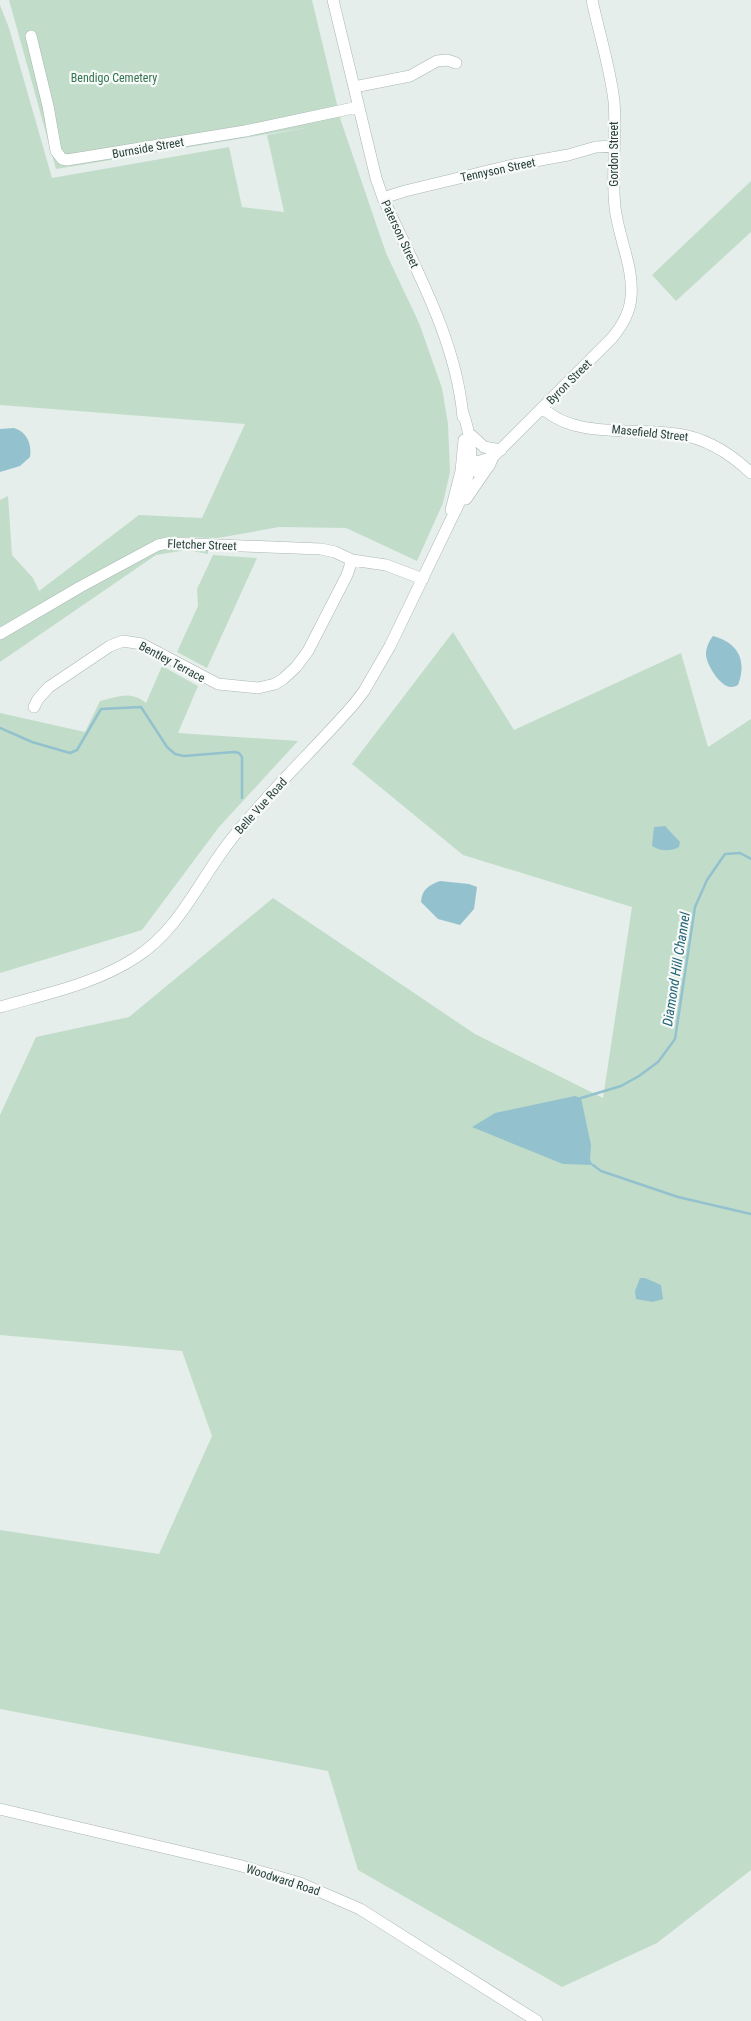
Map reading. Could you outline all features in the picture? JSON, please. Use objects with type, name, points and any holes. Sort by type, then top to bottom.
[{"type":"street","name":"Paterson Street","points":[[333,0],[376,178],[383,198],[440,322],[452,363],[462,410],[464,466]]},
{"type":"street","name":"Gordon Street","points":[[592,0],[614,101],[615,208],[630,274],[631,292],[629,309]]},
{"type":"street","name":"Burnside Street","points":[[31,36],[48,106],[56,151],[62,159],[67,160],[245,131],[358,107]]},
{"type":"street","points":[[354,87],[410,76],[437,62],[447,60],[456,63]]},
{"type":"street","name":"Tennyson Street","points":[[383,198],[405,191],[568,155],[596,147],[614,146]]},
{"type":"street","name":"Byron Street","points":[[457,509],[494,457],[612,338],[629,309]]},
{"type":"street","name":"Masefield Street","points":[[543,408],[556,418],[576,426],[676,434],[700,440],[722,450],[751,473]]},
{"type":"street","name":"Belle Vue Road","points":[[449,522],[471,435],[462,410]]},
{"type":"street","points":[[464,466],[494,457],[471,435]]},
{"type":"street","name":"Belle Vue Road","points":[[0,1007],[75,985],[111,971],[135,958],[158,941],[176,922],[229,842],[364,691],[390,646],[457,509],[464,466]]},
{"type":"street","name":"Fletcher Street","points":[[0,634],[80,586],[158,545],[168,542],[321,549],[335,552],[352,560],[386,565],[423,579]]},
{"type":"street","name":"Bentley Terrace","points":[[34,707],[38,699],[49,687],[110,646],[123,641],[142,644],[218,684],[258,688],[275,684],[283,680],[296,667],[308,651],[346,576],[352,560]]},
{"type":"street","name":"Woodward Road","points":[[0,1809],[275,1874],[360,1909],[537,2021]]},
{"type":"green space","name":"Bendigo Cemetery","points":[[9,0],[312,0],[341,121],[386,253],[419,323],[442,388],[448,424],[450,472],[443,503],[417,561],[346,528],[279,527],[218,538],[165,537],[125,557],[0,629],[0,500],[8,496],[12,555],[33,578],[39,591],[139,515],[202,518],[245,424],[0,405],[0,5],[9,28],[52,178],[229,147],[242,207],[284,212],[267,135],[310,127],[56,169]]},
{"type":"green space","points":[[751,181],[751,232],[676,301],[652,275]]},
{"type":"green space","points":[[158,548],[208,548],[208,554],[187,550],[156,555],[0,662],[0,636]]},
{"type":"green space","points":[[213,555],[257,558],[207,668],[177,652],[198,606],[197,589]]},
{"type":"green space","points":[[453,632],[514,730],[681,653],[708,747],[751,719],[751,1870],[657,1943],[562,1987],[358,1870],[328,1771],[0,1709],[0,1530],[159,1554],[212,1436],[182,1351],[0,1335],[0,1115],[36,1037],[129,1017],[273,898],[475,1034],[603,1098],[632,907],[463,855],[352,764]]},
{"type":"green space","points":[[162,666],[198,686],[178,733],[298,741],[219,827],[142,930],[0,973],[0,713],[85,732],[100,701],[118,696],[129,696],[146,703]]},
{"type":"water","points":[[14,428],[22,432],[28,439],[30,457],[20,466],[0,472],[0,429]]},
{"type":"water","points":[[713,636],[729,643],[739,654],[742,668],[738,685],[727,686],[718,679],[711,669],[706,652]]},
{"type":"water","points":[[665,826],[680,842],[679,847],[665,850],[652,846],[654,827]]},
{"type":"water","points":[[440,881],[469,884],[477,887],[474,909],[460,925],[438,919],[421,902],[427,888]]},
{"type":"water","points":[[575,1096],[581,1098],[591,1145],[590,1160],[593,1165],[563,1164],[472,1127],[495,1113]]},
{"type":"water","points":[[640,1278],[645,1278],[661,1285],[663,1299],[653,1302],[636,1299],[635,1291]]},
{"type":"waterway","points":[[0,728],[32,742],[70,753],[77,750],[101,709],[141,707],[167,747],[175,754],[184,756],[239,753],[242,757],[242,798]]},
{"type":"waterway","name":"Diamond Hill Channel","points":[[581,1098],[621,1086],[639,1076],[658,1062],[675,1039],[695,907],[707,880],[725,854],[740,853],[751,859]]},
{"type":"waterway","name":"Diamond Hill Channel","points":[[593,1165],[601,1171],[678,1197],[751,1214]]}]
